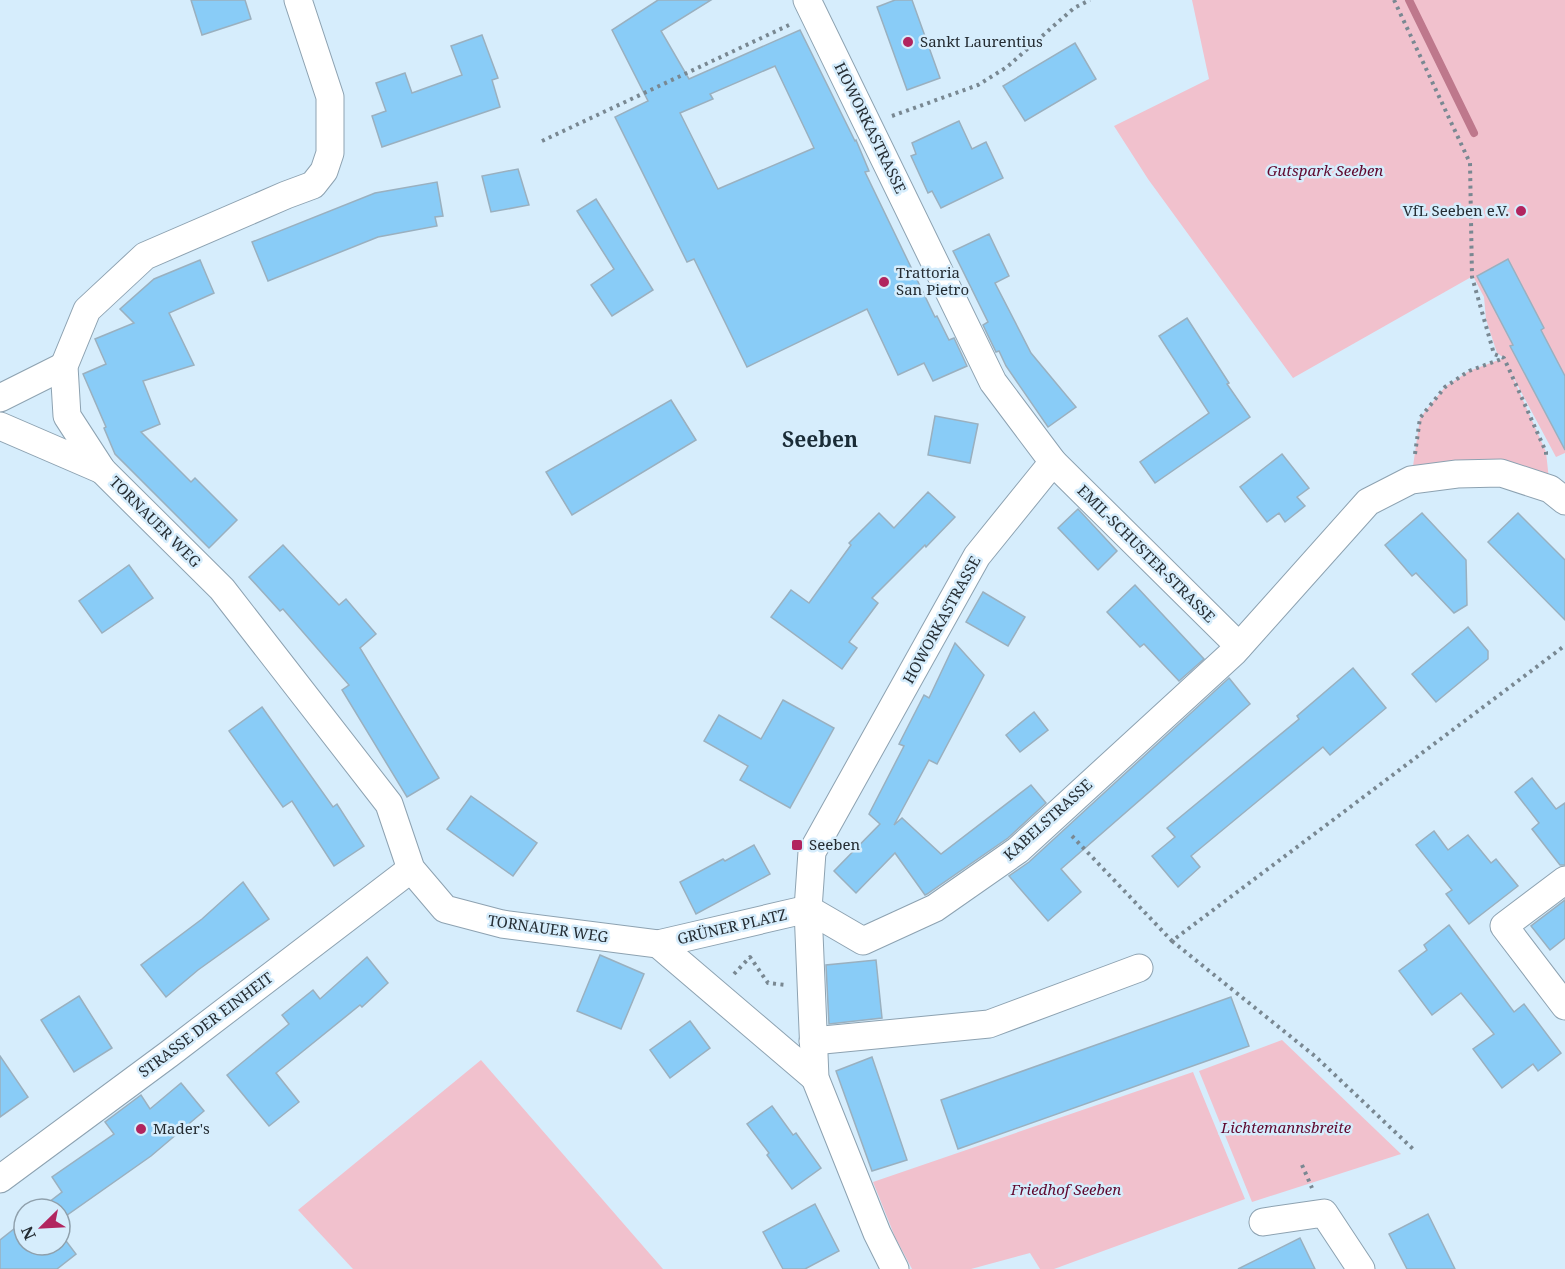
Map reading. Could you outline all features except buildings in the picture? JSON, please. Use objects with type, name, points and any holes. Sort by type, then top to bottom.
[{"type":"street","name":"TORNAUER WEG","points":[[298,0],[330,97],[330,153],[324,171],[313,185],[146,256],[87,310],[64,366],[67,416],[102,470],[222,590],[389,804],[411,869],[445,909],[502,924],[658,944]]},
{"type":"street","name":"HOWORKASTRASSE","points":[[808,909],[812,852],[977,556],[1053,462],[993,382],[811,7]]},
{"type":"street","points":[[0,398],[64,366]]},
{"type":"street","points":[[0,426],[102,470]]},
{"type":"street","name":"EMIL-SCHUSTER-STRASSE","points":[[1053,462],[1236,649]]},
{"type":"street","points":[[1236,649],[1368,502],[1411,480],[1457,474],[1501,473],[1558,495]]},
{"type":"street","name":"KABELSTRASSE","points":[[808,909],[863,941],[935,908],[1018,850],[1236,649]]},
{"type":"street","name":"STRASSE DER EINHEIT","points":[[0,1179],[169,1054],[411,869]]},
{"type":"street","points":[[1565,880],[1504,926],[1565,1006]]},
{"type":"street","name":"GRÜNER PLATZ","points":[[658,944],[808,909],[814,1078],[880,1239],[895,1269]]},
{"type":"street","name":"GRÜNER PLATZ","points":[[658,944],[814,1078]]},
{"type":"street","points":[[813,1041],[989,1024],[1139,968]]},
{"type":"street","points":[[1263,1222],[1324,1213],[1361,1269]]},
{"type":"path","points":[[868,125],[978,85],[1007,67],[1074,8],[1090,0]]},
{"type":"path","points":[[1394,0],[1470,163],[1472,277],[1494,354],[1504,358],[1546,452],[1558,495]]},
{"type":"path","points":[[543,141],[811,7]]},
{"type":"path","points":[[1411,480],[1420,418],[1444,387],[1469,370],[1504,358]]},
{"type":"path","points":[[1172,941],[1563,647]]},
{"type":"path","points":[[1053,816],[1172,941],[1316,1057],[1413,1149]]},
{"type":"path","points":[[717,994],[750,957],[768,983],[811,988]]},
{"type":"green space","name":"Gutspark Seeben","points":[[1192,0],[1565,0],[1565,453],[1556,457],[1510,371],[1546,452],[1550,489],[1411,480],[1420,418],[1445,387],[1469,371],[1504,358],[1497,353],[1486,319],[1484,297],[1473,276],[1293,378],[1148,179],[1114,126],[1209,79]]},
{"type":"green space","name":"Lichtemannsbreite","points":[[1282,1040],[1401,1154],[1252,1202],[1199,1071]]},
{"type":"green space","points":[[481,1060],[663,1269],[353,1269],[298,1210]]},
{"type":"green space","name":"Friedhof Seeben","points":[[1193,1072],[1245,1199],[1054,1269],[1040,1269],[1030,1253],[971,1269],[912,1269],[895,1237],[873,1182]]},
{"type":"waterway","points":[[1409,0],[1474,133]]},
{"type":"place","name":"Sankt Laurentius","points":[[908,42]]},
{"type":"place","name":"VfL Seeben e.V.","points":[[1521,211]]},
{"type":"place","name":"Trattoria San Pietro","points":[[884,282]]},
{"type":"place","name":"Seeben","points":[[797,845]]},
{"type":"place","name":"Mader's","points":[[141,1129]]},
{"type":"district","name":"Seeben","points":[[820,440]]}]
